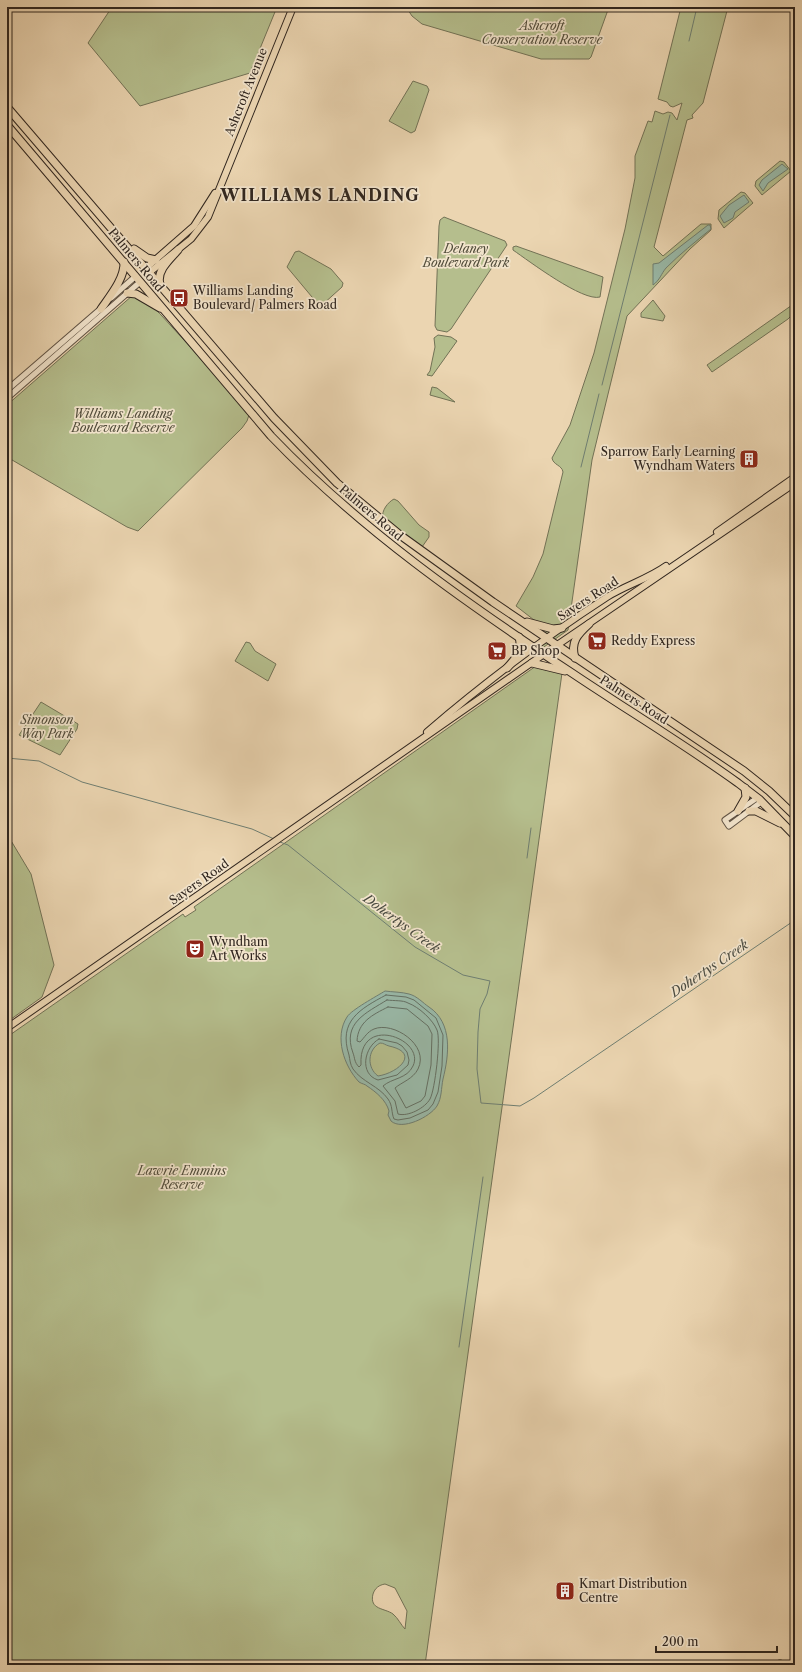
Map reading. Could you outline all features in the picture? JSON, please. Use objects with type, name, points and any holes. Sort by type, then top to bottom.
[{"type":"highway","name":"Palmers Road","points":[[7,107],[288,434],[337,483],[400,534],[556,646],[744,771],[768,790],[795,816]]},
{"type":"highway","name":"Palmers Road","points":[[7,125],[271,436],[329,492],[386,541],[534,648],[716,767],[745,788],[795,836]]},
{"type":"highway","points":[[120,238],[141,254],[156,260]]},
{"type":"highway","points":[[160,284],[159,278],[162,269],[178,250]]},
{"type":"highway","points":[[100,309],[122,275],[124,262]]},
{"type":"highway","points":[[138,279],[148,270]]},
{"type":"highway","points":[[127,293],[136,294],[165,311]]},
{"type":"highway","points":[[521,621],[553,629],[562,628]]},
{"type":"highway","points":[[575,658],[573,646],[575,641],[589,624]]},
{"type":"highway","points":[[507,668],[520,650],[521,643],[519,637]]},
{"type":"highway","points":[[532,663],[546,665],[573,674]]},
{"type":"highway","points":[[738,811],[746,797],[745,788]]},
{"type":"highway","points":[[759,800],[768,790]]},
{"type":"highway","points":[[749,811],[756,811],[789,829]]},
{"type":"main road","name":"Ashcroft Avenue","points":[[148,270],[192,239],[203,226],[293,7]]},
{"type":"main road","name":"Ashcroft Avenue","points":[[148,270],[156,260],[194,226],[220,185]]},
{"type":"main road","name":"Sayers Road","points":[[7,1028],[737,521],[795,478]]},
{"type":"main road","name":"Sayers Road","points":[[786,486],[795,483]]},
{"type":"main road","name":"Sayers Road","points":[[403,753],[458,706],[507,668],[608,596],[660,571],[737,521]]},
{"type":"street","points":[[7,398],[127,293],[138,279]]},
{"type":"street","points":[[7,390],[100,309],[138,279]]},
{"type":"street","points":[[759,800],[749,811],[729,826],[725,820],[759,800]]},
{"type":"green space","points":[[112,7],[277,7],[250,73],[140,106],[88,43]]},
{"type":"green space","name":"Ashcroft Conservation Reserve","points":[[406,7],[609,7],[589,59],[541,59],[422,24],[412,16]]},
{"type":"green space","points":[[681,7],[728,7],[703,103],[692,115],[693,118],[687,120],[654,247],[663,256],[701,224],[711,224],[711,230],[690,249],[627,316],[592,460],[568,630],[541,649],[544,624],[534,620],[516,606],[533,577],[543,554],[563,472],[552,458],[570,425],[594,353],[625,229],[635,178],[635,156],[648,121],[652,122],[655,111],[663,114],[668,112],[672,113],[677,120],[682,103],[673,107],[667,102],[658,99]]},
{"type":"green space","points":[[413,81],[427,86],[429,90],[415,131],[411,133],[389,121]]},
{"type":"green space","points":[[780,161],[784,162],[791,171],[762,195],[755,186],[756,181]]},
{"type":"green space","points":[[741,192],[745,193],[753,203],[724,228],[718,219],[719,210]]},
{"type":"green space","name":"Delaney Boulevard Park","points":[[444,217],[505,241],[507,245],[451,329],[447,332],[437,330],[435,326],[439,226],[440,220]]},
{"type":"green space","points":[[516,246],[603,277],[600,297],[592,297],[581,293],[556,280],[513,250],[513,247]]},
{"type":"green space","points":[[299,251],[331,269],[343,283],[342,287],[322,305],[317,303],[287,267],[295,252]]},
{"type":"green space","name":"Williams Landing Boulevard Reserve","points":[[133,295],[150,303],[250,412],[247,421],[242,428],[138,531],[127,527],[7,457],[7,405]]},
{"type":"green space","points":[[653,300],[665,316],[663,321],[641,317],[641,313]]},
{"type":"green space","points":[[795,303],[795,312],[788,319],[712,372],[707,365]]},
{"type":"green space","points":[[438,335],[451,337],[457,341],[432,376],[427,375],[430,371],[435,347],[434,338]]},
{"type":"green space","points":[[432,387],[437,388],[455,402],[430,395]]},
{"type":"green space","points":[[394,499],[398,501],[419,525],[429,532],[429,537],[422,547],[383,518],[383,512],[389,502]]},
{"type":"green space","points":[[246,642],[250,643],[255,651],[276,664],[268,681],[235,661]]},
{"type":"green space","name":"Lawrie Emmins Reserve","points":[[536,666],[562,673],[425,1665],[7,1665],[7,1037],[183,914],[185,917],[196,910],[194,907]],"holes":[[[385,1584],[395,1588],[407,1611],[405,1629],[393,1614],[375,1606],[372,1599],[375,1590],[381,1585]]]},
{"type":"green space","name":"Simonson Way Park","points":[[41,702],[78,724],[77,729],[60,755],[19,735]]},
{"type":"green space","points":[[7,834],[31,874],[54,965],[42,997],[7,1022]]},
{"type":"water","points":[[782,164],[788,169],[768,183],[763,191],[759,185],[762,180]]},
{"type":"water","points":[[744,195],[749,202],[735,212],[733,218],[724,223],[720,216],[729,205]]},
{"type":"water","points":[[710,225],[711,229],[671,263],[653,285],[653,264],[659,263]]},
{"type":"water","points":[[385,991],[406,993],[415,996],[437,1014],[446,1030],[448,1050],[439,1103],[428,1114],[409,1124],[396,1124],[391,1121],[388,1115],[389,1111],[386,1103],[374,1091],[359,1082],[349,1068],[342,1051],[341,1033],[343,1025],[349,1014]],"holes":[[[381,1043],[399,1049],[404,1053],[405,1058],[399,1067],[393,1071],[378,1076],[374,1073],[370,1064],[370,1059],[373,1050]]]},
{"type":"waterway","points":[[689,41],[697,7]]},
{"type":"waterway","points":[[602,385],[670,115]]},
{"type":"waterway","points":[[581,467],[599,394]]},
{"type":"waterway","name":"Dohertys Creek","points":[[7,758],[39,761],[82,782],[252,829],[274,839]]},
{"type":"waterway","points":[[527,858],[531,828]]},
{"type":"waterway","name":"Dohertys Creek","points":[[280,842],[288,845],[415,947],[463,975],[490,981],[487,994],[480,1009],[478,1032],[477,1069],[481,1103],[520,1106],[534,1098],[795,920]]},
{"type":"waterway","points":[[459,1347],[483,1177]]},
{"type":"place","name":"Williams Landing Boulevard/ Palmers Road","points":[[179,298]]},
{"type":"place","name":"Sparrow Early Learning Wyndham Waters","points":[[749,459]]},
{"type":"place","name":"Reddy Express","points":[[597,641]]},
{"type":"place","name":"BP Shop","points":[[497,651]]},
{"type":"place","name":"Wyndham Art Works","points":[[195,949]]},
{"type":"place","name":"Kmart Distribution Centre","points":[[565,1591]]},
{"type":"district","name":"WILLIAMS LANDING","points":[[320,195]]}]
